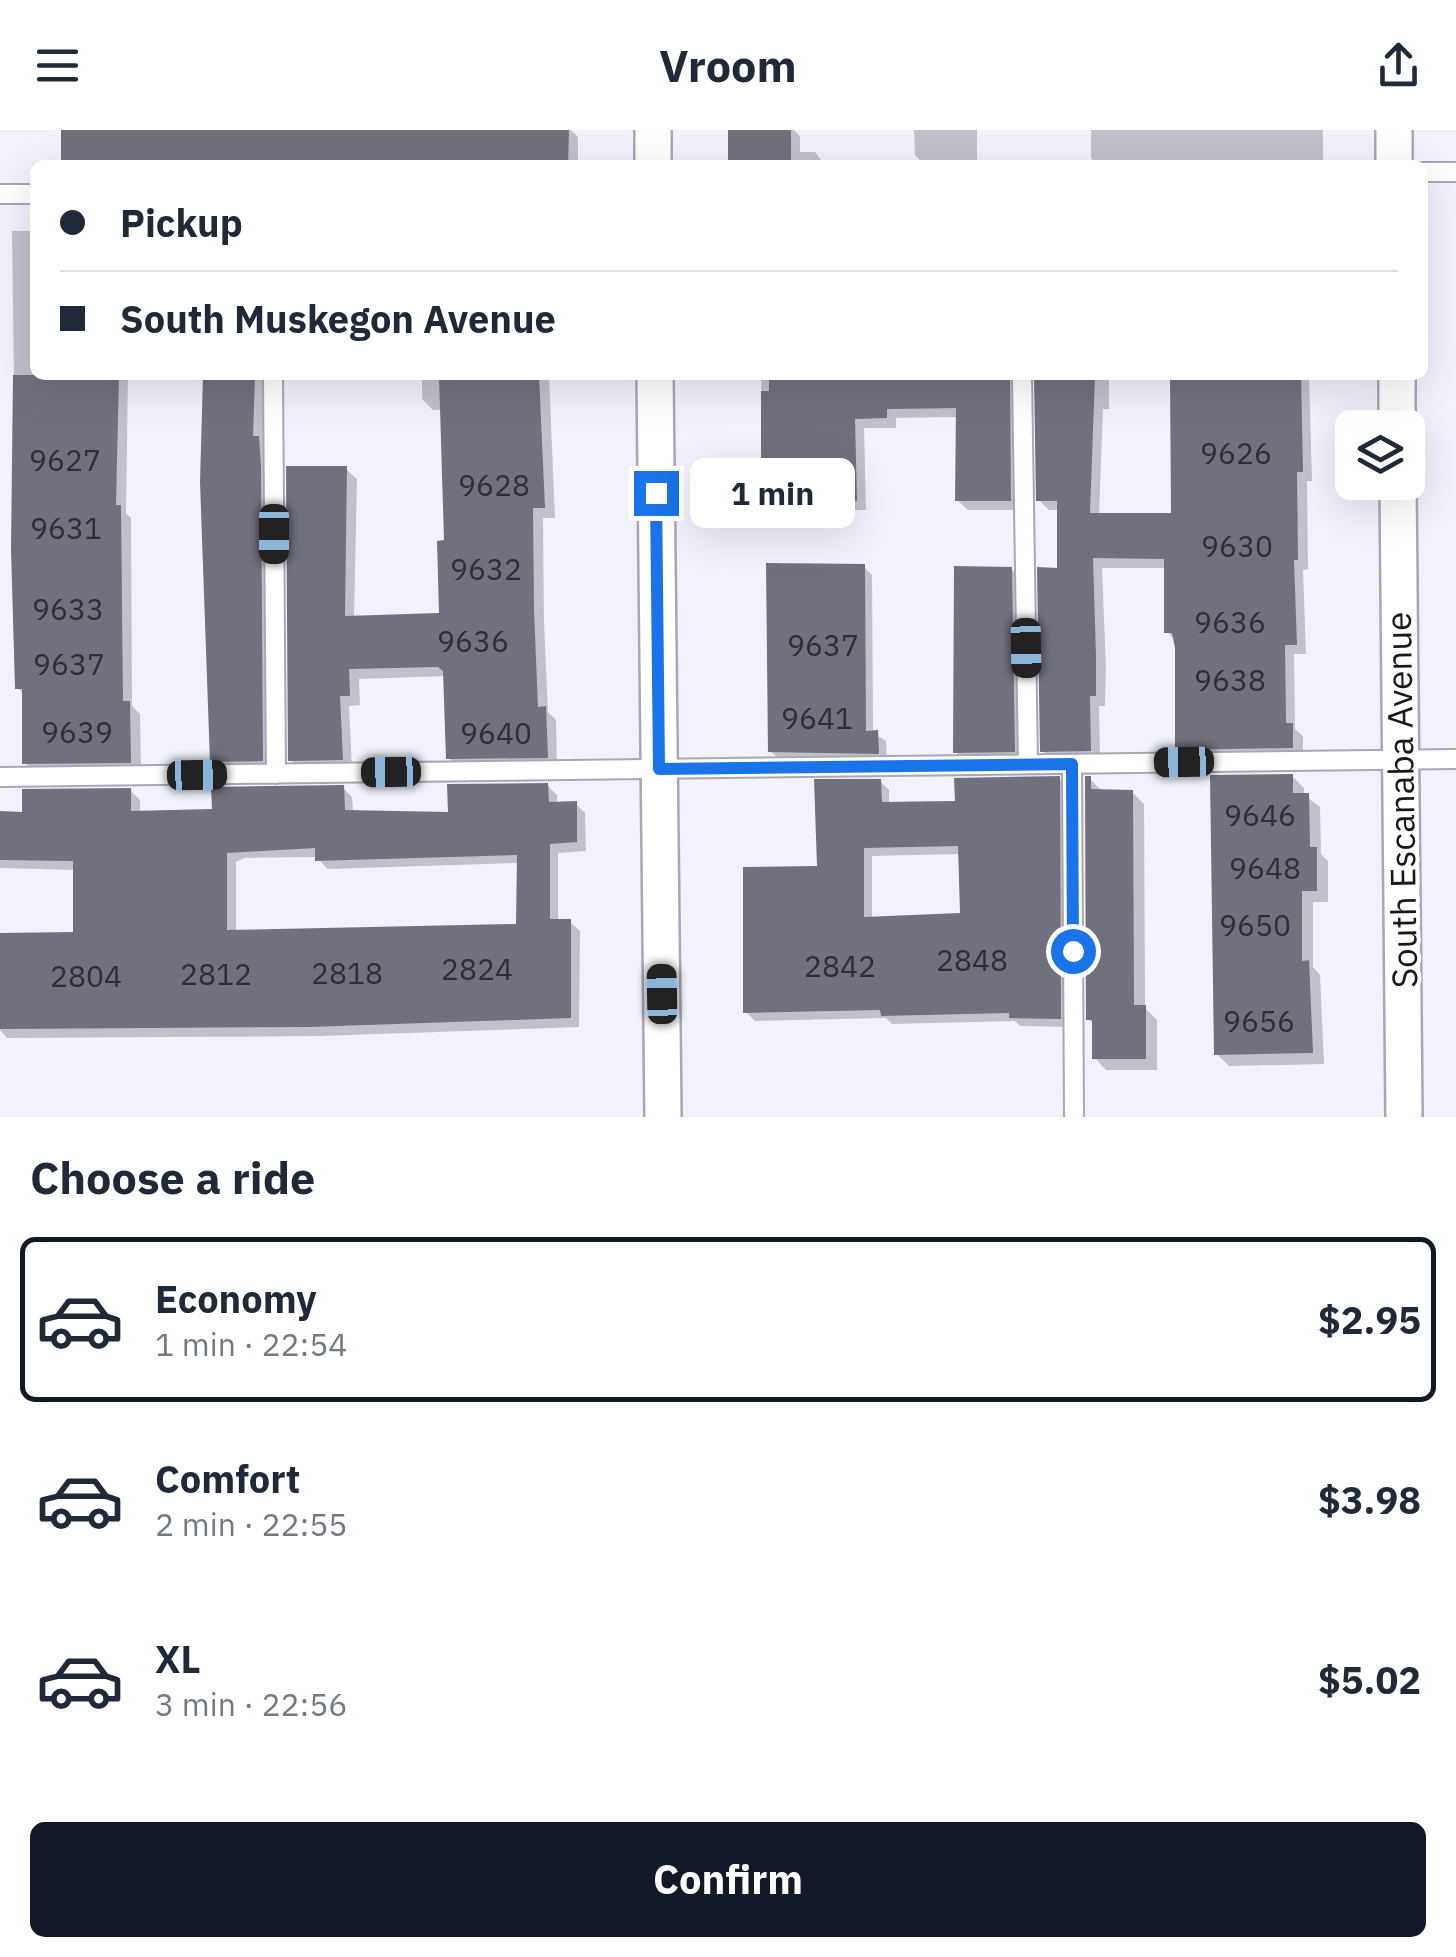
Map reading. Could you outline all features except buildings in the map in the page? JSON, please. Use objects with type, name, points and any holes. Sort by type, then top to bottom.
[{"type":"street","points":[[653,130],[653,160]]},
{"type":"street","points":[[1394,130],[1394,160]]},
{"type":"street","points":[[655,380],[663,1117]]},
{"type":"street","points":[[1396,380],[1397,410]]},
{"type":"street","name":"South Escanaba Avenue","points":[[1398,500],[1404,1117]]},
{"type":"lane","points":[[1428,172],[1456,172]]},
{"type":"lane","points":[[0,194],[30,194]]},
{"type":"lane","points":[[273,380],[276,774]]},
{"type":"lane","points":[[1022,380],[1028,764]]},
{"type":"lane","points":[[0,777],[1456,759]]},
{"type":"lane","points":[[1072,764],[1074,1117]]},
{"type":"route","points":[[656,493],[659,769],[1072,764],[1073,951]]}]
